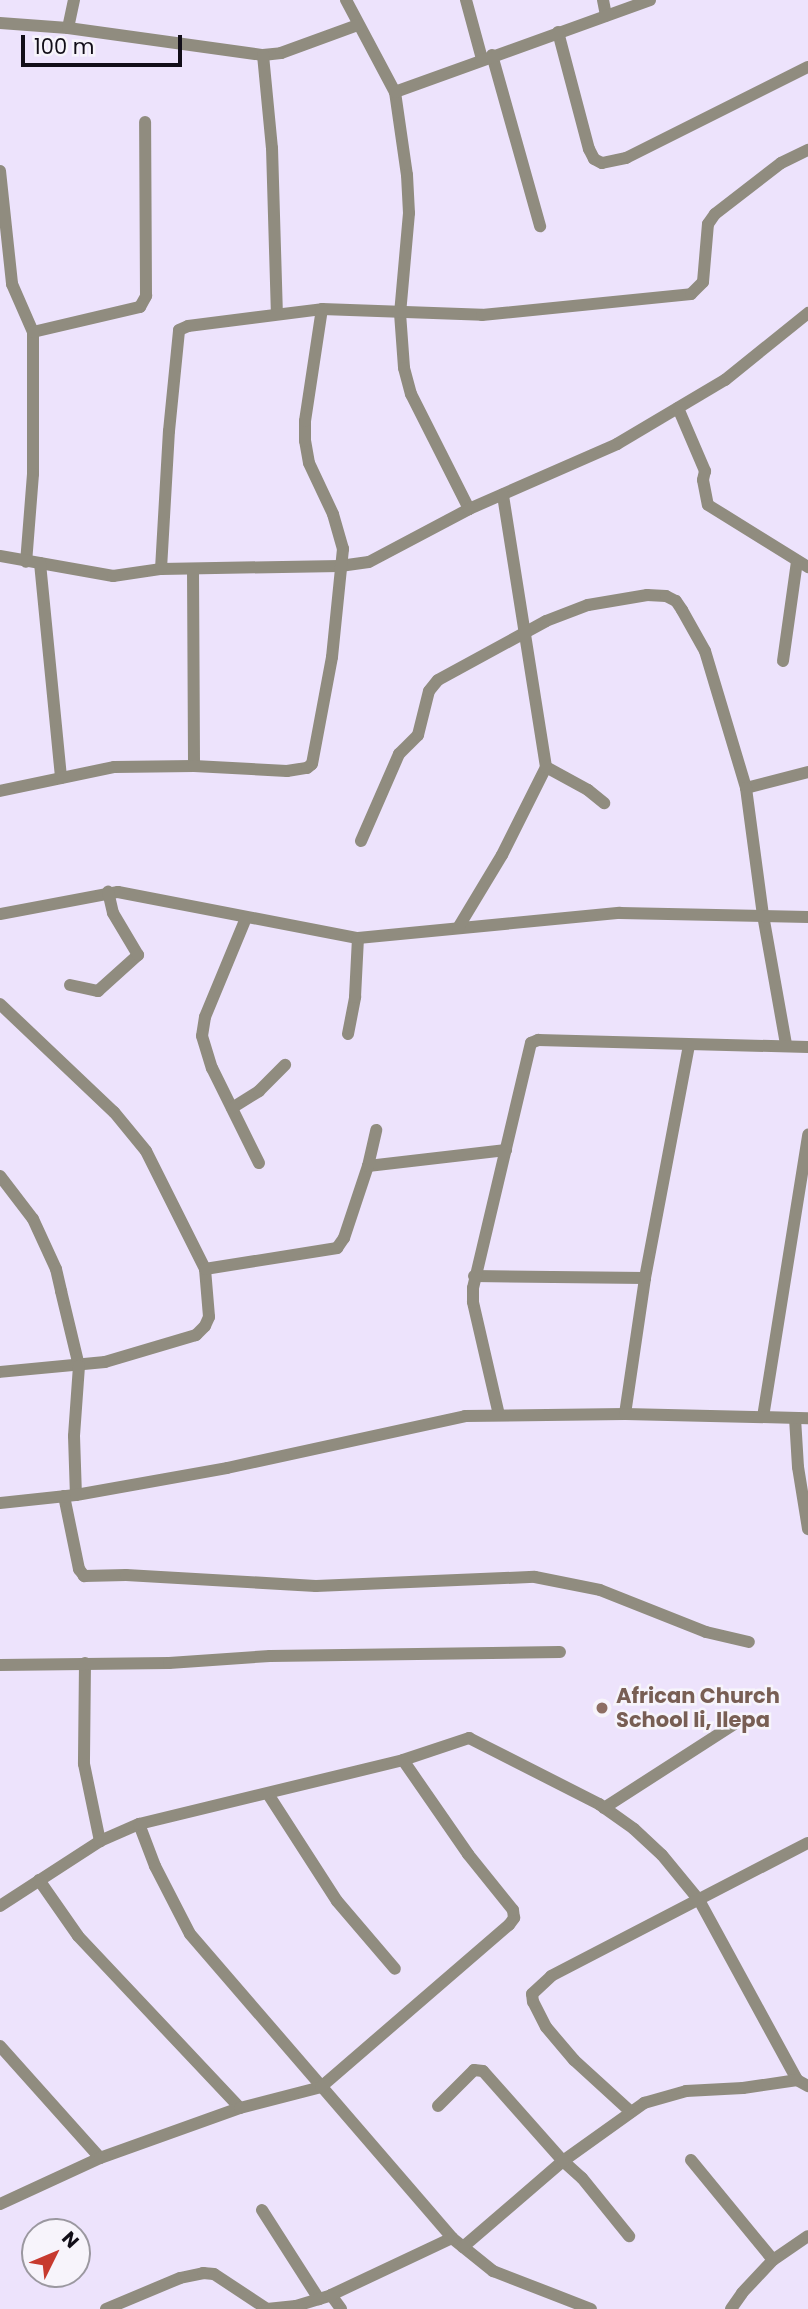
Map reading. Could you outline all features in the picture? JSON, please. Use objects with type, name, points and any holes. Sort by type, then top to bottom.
[{"type":"street","points":[[68,28],[74,0]]},
{"type":"street","points":[[346,0],[395,92],[407,175],[409,213],[400,313],[404,368],[411,394],[469,509]]},
{"type":"street","points":[[466,0],[487,57],[540,226]]},
{"type":"street","points":[[603,0],[606,16]]},
{"type":"street","points":[[395,92],[650,0]]},
{"type":"street","points":[[0,23],[68,28],[262,55],[281,54],[358,25]]},
{"type":"street","points":[[558,32],[589,149],[594,159],[602,163],[626,158],[808,67]]},
{"type":"street","points":[[262,55],[272,148],[277,314]]},
{"type":"street","points":[[33,332],[141,307],[146,296],[145,122]]},
{"type":"street","points":[[161,569],[169,431],[179,330],[188,326],[322,309],[482,315],[691,294],[703,282],[708,224],[715,214],[781,163],[808,150]]},
{"type":"street","points":[[0,171],[12,284],[33,332],[33,474],[26,562]]},
{"type":"street","points":[[0,791],[114,767],[194,766],[287,771],[307,768],[312,764],[332,657],[343,549],[333,514],[309,463],[305,441],[305,421],[322,309]]},
{"type":"street","points":[[0,556],[113,576],[161,569],[340,566],[369,562],[469,509],[617,444],[725,380],[808,313]]},
{"type":"street","points":[[678,408],[705,471],[703,481],[708,505],[803,564],[783,661]]},
{"type":"street","points":[[458,928],[502,855],[546,767],[503,494]]},
{"type":"street","points":[[40,563],[61,778]]},
{"type":"street","points":[[193,569],[194,766]]},
{"type":"street","points":[[361,841],[399,754],[418,735],[429,691],[449,671],[525,632],[588,605],[647,595],[666,596],[676,601],[705,651],[746,788],[763,915],[786,1044]]},
{"type":"street","points":[[546,767],[588,790],[604,803]]},
{"type":"street","points":[[746,788],[808,772]]},
{"type":"street","points":[[0,914],[108,892],[213,908],[246,918],[358,937],[620,913],[808,917]]},
{"type":"street","points":[[70,985],[98,991],[138,955],[113,913],[108,892]]},
{"type":"street","points":[[246,918],[205,1017],[202,1036],[212,1068],[259,1163]]},
{"type":"street","points":[[348,1034],[358,937]]},
{"type":"street","points":[[0,1004],[132,1130],[146,1151],[205,1269],[209,1317],[196,1335],[105,1362],[0,1371]]},
{"type":"street","points":[[499,1415],[473,1301],[474,1276],[531,1043],[538,1040],[688,1045],[786,1044],[808,1047]]},
{"type":"street","points":[[625,1414],[645,1278],[688,1045]]},
{"type":"street","points":[[232,1108],[259,1091],[285,1065]]},
{"type":"street","points":[[205,1269],[337,1248],[344,1238],[368,1166],[376,1129]]},
{"type":"street","points":[[763,1417],[808,1135]]},
{"type":"street","points":[[368,1166],[506,1150]]},
{"type":"street","points":[[0,1176],[33,1219],[56,1269],[79,1366],[70,1496],[79,1569],[84,1576],[126,1575],[316,1586],[535,1577],[600,1590],[706,1632],[749,1642]]},
{"type":"street","points":[[474,1276],[645,1278]]},
{"type":"street","points":[[0,1503],[70,1496],[228,1468],[465,1416],[625,1414],[801,1418],[798,1467],[808,1529]]},
{"type":"street","points":[[0,1665],[560,1652]]},
{"type":"street","points":[[85,1662],[84,1764],[100,1841]]},
{"type":"street","points":[[604,1808],[736,1723]]},
{"type":"street","points":[[0,1906],[100,1841],[139,1824],[403,1760],[469,1738],[604,1808],[662,1856],[699,1900],[802,2083],[686,2091],[644,2103],[563,2161],[463,2247]]},
{"type":"street","points":[[0,2204],[100,2158],[240,2108],[321,2087],[486,1946],[514,1918],[513,1910],[468,1854],[403,1760]]},
{"type":"street","points":[[268,1794],[337,1901],[395,1969]]},
{"type":"street","points":[[139,1824],[155,1866],[190,1934],[452,2238],[493,2271],[591,2309]]},
{"type":"street","points":[[631,2112],[574,2060],[546,2027],[533,2002],[532,1994],[551,1976],[808,1843]]},
{"type":"street","points":[[39,1880],[78,1936],[240,2108]]},
{"type":"street","points":[[0,2046],[100,2158]]},
{"type":"street","points":[[438,2106],[474,2070],[483,2071],[563,2161],[582,2178],[629,2236]]},
{"type":"street","points":[[691,2160],[774,2260]]},
{"type":"street","points":[[262,2210],[325,2297],[341,2309]]},
{"type":"street","points":[[731,2309],[742,2292],[774,2260],[808,2236]]},
{"type":"street","points":[[106,2309],[121,2306],[180,2278],[203,2273],[214,2274],[267,2309],[296,2306],[325,2297],[452,2238]]},
{"type":"place","name":"African Church School Ii, Ilepa","points":[[602,1708]]}]
